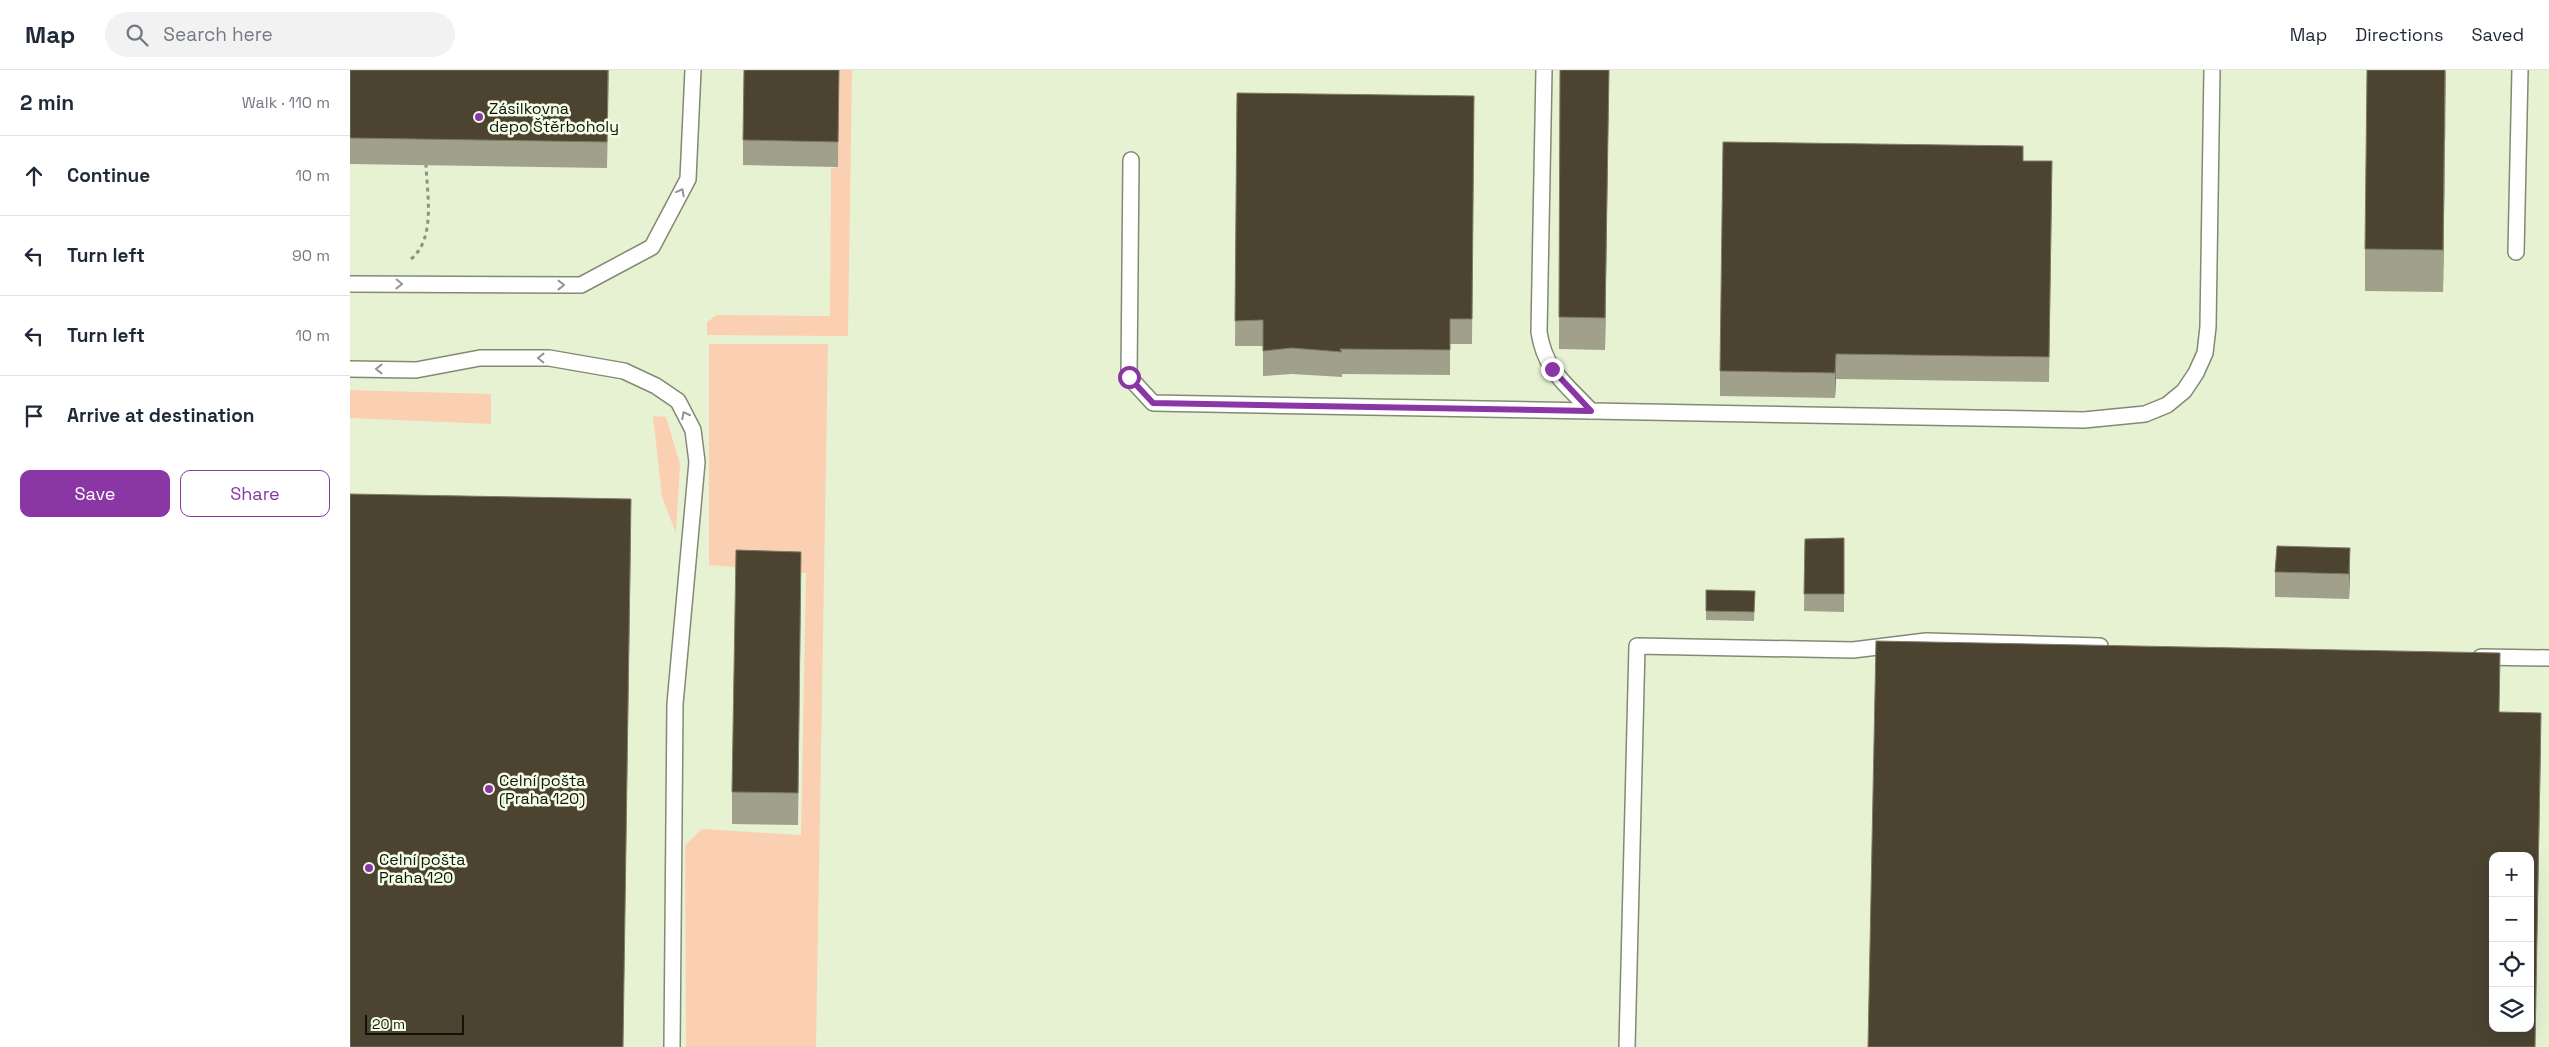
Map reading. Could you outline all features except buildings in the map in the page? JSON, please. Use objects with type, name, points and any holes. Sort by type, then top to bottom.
[{"type":"lane","points":[[350,284],[581,285],[652,247],[688,180],[693,70]]},
{"type":"lane","points":[[1544,70],[1539,332],[1542,352],[1552,369],[1591,411]]},
{"type":"lane","points":[[1132,160],[1129,377],[1153,403],[2084,420],[2146,414],[2167,405],[2184,391],[2205,353],[2208,327],[2212,70]]},
{"type":"lane","points":[[2516,252],[2520,70]]},
{"type":"lane","points":[[350,369],[416,370],[480,358],[549,358],[624,371],[656,386],[678,401],[693,430],[697,462],[675,704],[672,1047]]},
{"type":"lane","points":[[1627,1047],[1636,646],[1854,650],[1926,641],[2114,646]]},
{"type":"lane","points":[[2470,656],[2549,658]]},
{"type":"path","points":[[410,260],[416,255],[427,229],[426,165]]},
{"type":"shaded area","points":[[350,70],[2549,70],[2549,1047],[350,1047]]},
{"type":"shaded area","points":[[839,70],[852,70],[848,336],[707,335],[707,322],[717,315],[830,316],[831,168],[838,167]]},
{"type":"shaded area","points":[[709,344],[828,344],[816,1047],[686,1047],[685,845],[702,829],[801,835],[806,573],[709,565]]},
{"type":"shaded area","points":[[350,390],[491,394],[491,424],[350,418]]},
{"type":"shaded area","points":[[653,416],[666,417],[680,464],[676,533],[662,497]]},
{"type":"place","name":"Zásilkovna depo Štěrboholy","points":[[479,117]]},
{"type":"place","name":"Celní pošta (Praha 120)","points":[[489,789]]},
{"type":"place","name":"Celní pošta Praha 120","points":[[369,868]]},
{"type":"route","points":[[1129,377],[1153,403],[1591,411],[1552,369]]}]
